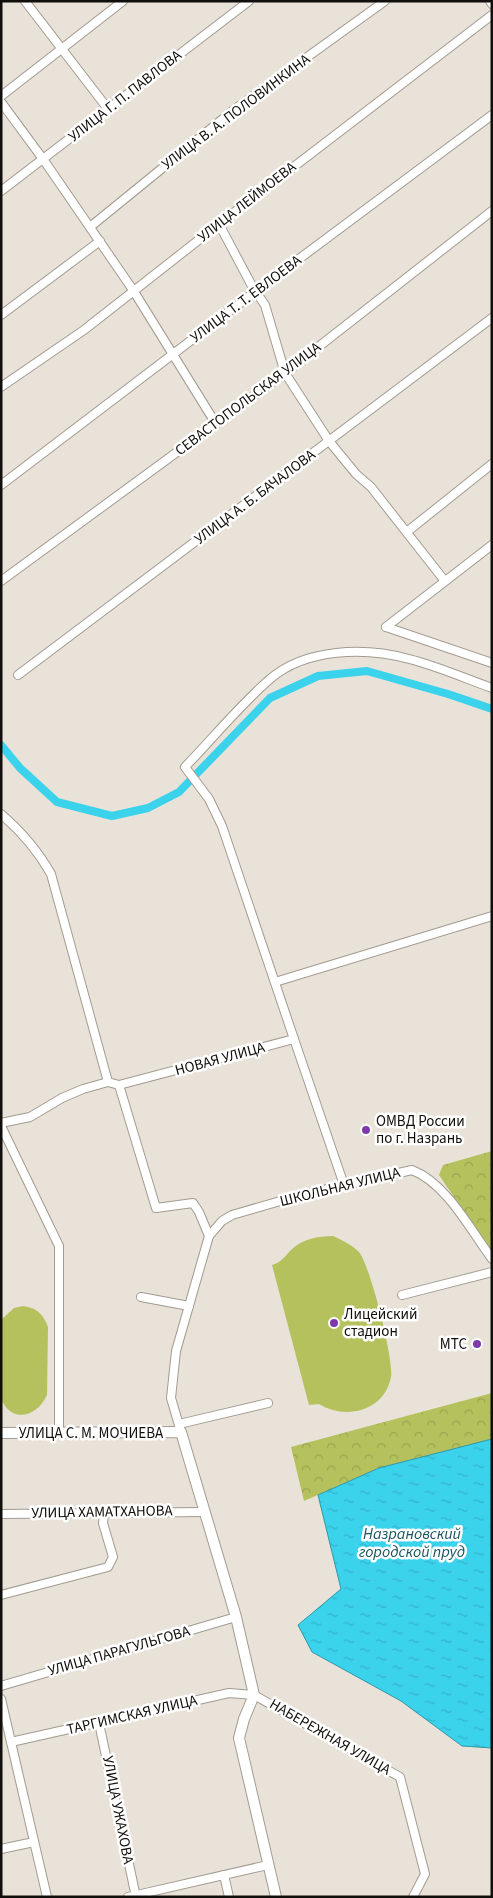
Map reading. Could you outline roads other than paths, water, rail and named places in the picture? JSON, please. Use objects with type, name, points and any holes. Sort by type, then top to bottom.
[{"type":"street","points":[[26,1],[108,109]]},
{"type":"street","points":[[1,96],[123,1]]},
{"type":"street","name":"УЛИЦА Г. П. ПАВЛОВА","points":[[1,191],[248,1]]},
{"type":"street","name":"УЛИЦА В. А. ПОЛОВИНКИНА","points":[[90,227],[235,109],[385,1]]},
{"type":"street","name":"УЛИЦА ЛЕЙМОЕВА","points":[[1,387],[84,330],[492,15]]},
{"type":"street","points":[[1,102],[134,290],[172,356],[216,424]]},
{"type":"street","name":"УЛИЦА Т. Т. ЕВЛОЕВА","points":[[1,485],[492,115]]},
{"type":"street","name":"СЕВАСТОПОЛЬСКАЯ УЛИЦА","points":[[1,581],[285,373],[492,211]]},
{"type":"street","points":[[219,224],[265,305],[285,373],[329,441],[408,531],[444,580]]},
{"type":"street","points":[[1,315],[100,241]]},
{"type":"street","name":"УЛИЦА А. Б. БАЧАЛОВА","points":[[18,675],[492,318]]},
{"type":"street","points":[[408,531],[492,464]]},
{"type":"street","points":[[492,545],[444,580],[386,628],[492,663]]},
{"type":"street","points":[[344,1185],[222,826],[209,799],[185,767],[271,678],[293,665],[312,657],[360,652],[408,658],[492,688]]},
{"type":"street","points":[[1,814],[21,831],[38,851],[51,874],[108,1082],[62,1098],[30,1117],[1,1124],[59,1246],[59,1433]]},
{"type":"street","points":[[275,982],[492,916]]},
{"type":"street","name":"НОВАЯ УЛИЦА","points":[[108,1082],[119,1085],[294,1039]]},
{"type":"street","points":[[119,1085],[156,1208],[193,1203],[209,1236],[176,1351],[171,1398],[236,1617],[254,1695],[244,1718],[239,1738],[276,1897]]},
{"type":"street","name":"ШКОЛЬНАЯ УЛИЦА","points":[[209,1236],[217,1226],[232,1215],[403,1170],[412,1170],[420,1173],[440,1188],[492,1259]]},
{"type":"street","points":[[402,1295],[492,1272]]},
{"type":"street","points":[[141,1297],[189,1306]]},
{"type":"street","points":[[180,1428],[268,1403]]},
{"type":"street","name":"УЛИЦА С. М. МОЧИЕВА","points":[[1,1433],[59,1433],[180,1428]]},
{"type":"street","points":[[1,1595],[108,1566],[113,1557],[103,1523],[104,1512]]},
{"type":"street","name":"УЛИЦА ХАМАТХАНОВА","points":[[1,1514],[204,1512]]},
{"type":"street","name":"УЛИЦА ПАРАГУЛЬГОВА","points":[[1,1686],[236,1617]]},
{"type":"street","name":"ТАРГИМСКАЯ УЛИЦА","points":[[11,1742],[228,1694],[254,1695]]},
{"type":"street","name":"НАБЕРЕЖНАЯ УЛИЦА","points":[[254,1695],[400,1777],[425,1874],[413,1897]]},
{"type":"street","points":[[1,1699],[47,1897]]},
{"type":"street","name":"УЛИЦА УЖАХОВА","points":[[100,1723],[133,1896]]},
{"type":"street","points":[[1,1849],[34,1842]]},
{"type":"street","points":[[133,1896],[268,1865]]},
{"type":"street","points":[[224,1876],[229,1897]]},
{"type":"water","name":"Назрановский городской пруд","points":[[492,1439],[492,1748],[462,1746],[401,1701],[312,1652],[298,1625],[341,1589],[318,1495],[379,1468]]},
{"type":"waterway","points":[[1,745],[20,768],[57,802],[112,816],[148,808],[179,792],[270,698],[318,676],[367,671],[448,694],[492,709]]},
{"type":"place","name":"ОМВД России по г. Назрань","points":[[366,1130]]},
{"type":"place","name":"Лицейский стадион","points":[[334,1323]]},
{"type":"place","name":"МТС","points":[[477,1344]]}]
